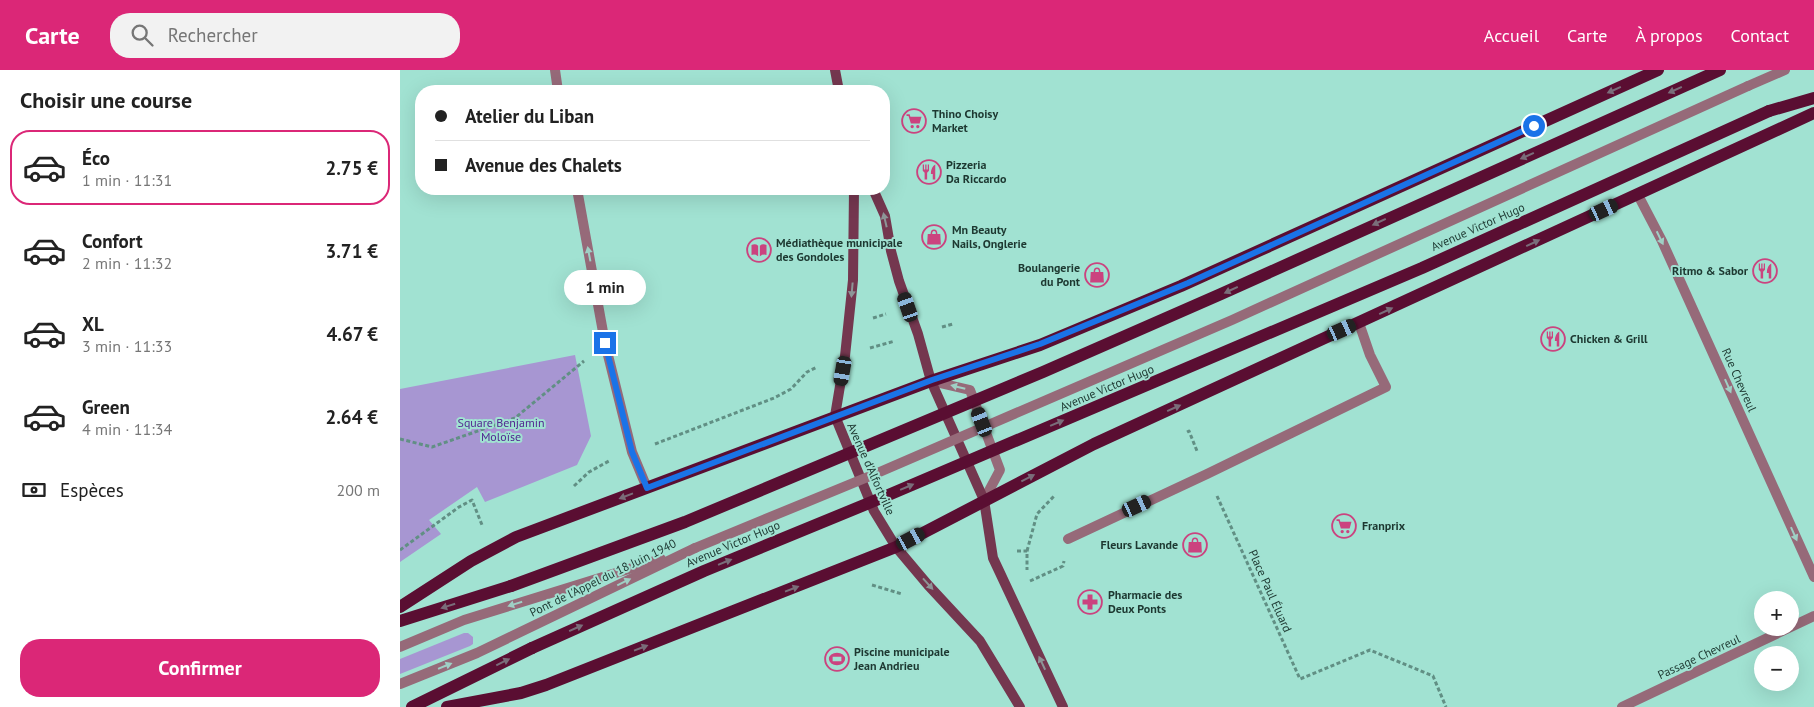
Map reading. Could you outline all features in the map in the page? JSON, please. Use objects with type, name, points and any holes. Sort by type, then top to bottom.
[{"type":"main road","points":[[835,70],[838,85]]},
{"type":"main road","points":[[400,607],[471,561],[516,537],[932,380],[1040,344],[1173,290],[1658,70]]},
{"type":"main road","points":[[400,621],[512,586],[598,555],[685,522],[865,448],[1221,294],[1720,70]]},
{"type":"main road","name":"Avenue Victor Hugo","points":[[412,707],[532,648],[704,571],[886,496],[1422,268],[1769,111],[1814,98]]},
{"type":"main road","points":[[447,707],[521,693],[546,686],[896,547],[1094,444],[1814,113]]},
{"type":"main road","name":"Avenue d'Alfortville","points":[[854,195],[853,280],[846,356],[835,416],[874,511],[896,547],[980,641],[1020,707]]},
{"type":"main road","points":[[876,195],[885,216],[891,251],[899,281],[932,380],[984,500],[993,558],[1063,707]]},
{"type":"street","points":[[554,70],[557,85]]},
{"type":"street","name":"Avenue Victor Hugo","points":[[696,548],[875,474],[1232,320],[1785,70]]},
{"type":"street","name":"Rue Chevreul","points":[[1638,194],[1662,241],[1814,577]]},
{"type":"street","points":[[578,195],[605,343],[632,452],[647,488]]},
{"type":"street","points":[[1068,539],[1386,387],[1370,355],[1359,323]]},
{"type":"street","points":[[932,380],[970,390],[1000,470],[984,500]]},
{"type":"street","name":"Pont de l'Appel du 18 Juin 1940","points":[[400,647],[464,620],[696,548]]},
{"type":"street","name":"Pont de l'Appel du 18 Juin 1940","points":[[400,684],[477,653],[696,548]]},
{"type":"street","name":"Passage Chevreul","points":[[1622,707],[1814,616]]},
{"type":"path","points":[[868,320],[889,313]]},
{"type":"path","points":[[866,350],[898,340]]},
{"type":"path","points":[[400,439],[432,448],[515,418],[605,343]]},
{"type":"path","points":[[632,452],[774,398],[791,389],[807,372],[822,364]]},
{"type":"path","name":"Place Paul Éluard","points":[[1207,474],[1300,679],[1370,650],[1433,676],[1446,707]]},
{"type":"path","points":[[1026,551],[1037,514],[1060,490]]},
{"type":"path","points":[[400,550],[472,500],[485,532]]},
{"type":"path","points":[[1042,576],[1052,571]]},
{"type":"green space","name":"Square Benjamin Moloïse","points":[[575,355],[591,436],[577,465],[485,502],[477,487],[429,520],[441,534],[400,562],[400,389]]},
{"type":"green space","points":[[468,633],[473,637],[473,644],[400,674],[400,659]]},
{"type":"place","name":"Thino Choisy Market","points":[[914,121]]},
{"type":"place","name":"Pizzeria Da Riccardo","points":[[929,172]]},
{"type":"place","name":"Mn Beauty Nails, Onglerie","points":[[934,237]]},
{"type":"place","name":"Médiathèque municipale des Gondoles","points":[[759,250]]},
{"type":"place","name":"Ritmo & Sabor","points":[[1765,271]]},
{"type":"place","name":"Boulangerie du Pont","points":[[1097,275]]},
{"type":"place","name":"Chicken & Grill","points":[[1553,339]]},
{"type":"place","name":"Franprix","points":[[1344,526]]},
{"type":"place","name":"Fleurs Lavande","points":[[1195,545]]},
{"type":"place","name":"Pharmacie des Deux Ponts","points":[[1090,602]]},
{"type":"place","name":"Piscine municipale Jean Andrieu","points":[[837,659]]},
{"type":"route","points":[[605,343],[632,452],[647,488],[932,380],[1040,344],[1188,283],[1534,126]]}]
